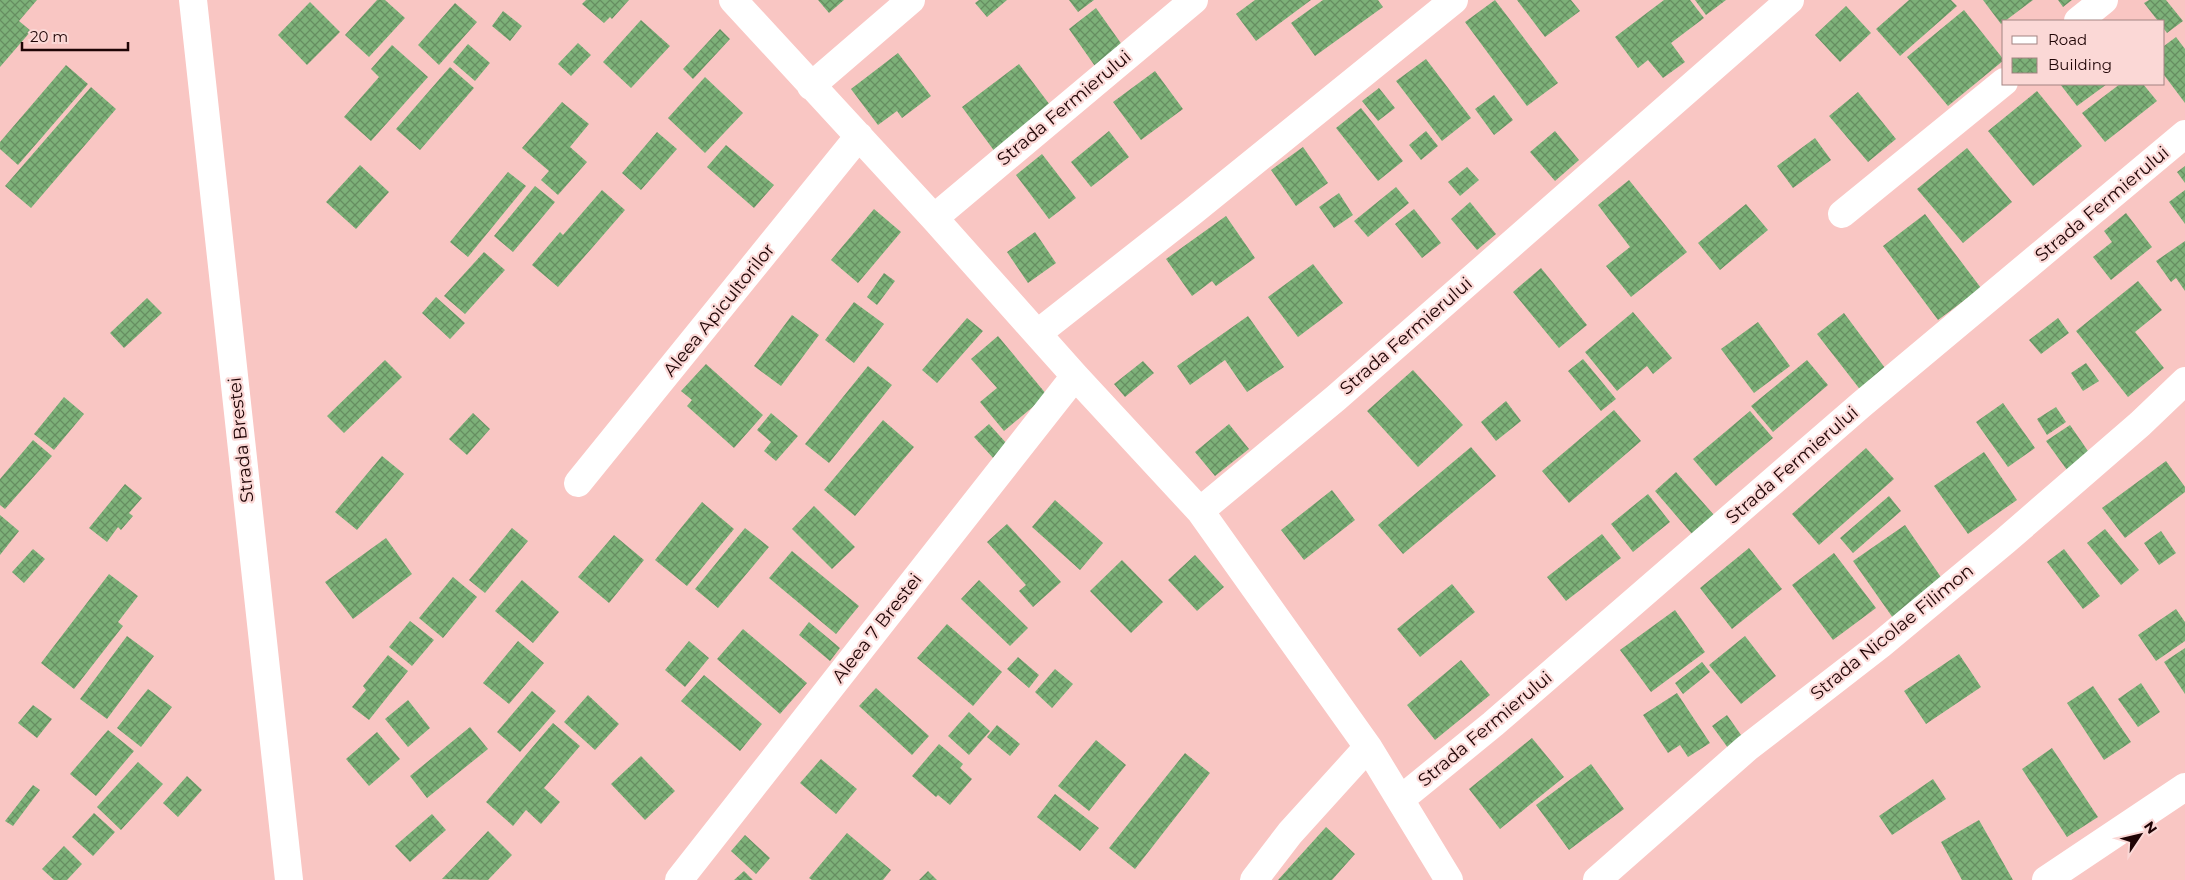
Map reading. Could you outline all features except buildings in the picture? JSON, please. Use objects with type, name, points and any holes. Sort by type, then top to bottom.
[{"type":"street","name":"Strada Brestei","points":[[193,0],[289,880]]},
{"type":"street","name":"Strada Fermierului","points":[[733,0],[1200,511],[1368,748],[1450,880]]},
{"type":"street","points":[[811,86],[911,0]]},
{"type":"street","name":"Strada Fermierului","points":[[934,218],[1194,0]]},
{"type":"street","points":[[1038,333],[1192,212],[1454,0]]},
{"type":"street","name":"Strada Fermierului","points":[[1200,511],[1336,398],[1790,0]]},
{"type":"street","points":[[2079,20],[2104,0]]},
{"type":"street","points":[[1842,214],[2002,84]]},
{"type":"street","name":"Strada Fermierului","points":[[1401,799],[1508,711],[1862,404],[2185,134]]},
{"type":"street","name":"Aleea Apicultorilor","points":[[578,483],[859,136]]},
{"type":"street","name":"Aleea 7 Brestei","points":[[679,880],[1075,376]]},
{"type":"street","name":"Strada Nicolae Filimon","points":[[1597,880],[1747,748],[1880,645],[1997,547],[2140,424],[2185,381]]},
{"type":"street","points":[[1254,880],[1290,834],[1368,748]]},
{"type":"street","points":[[2046,880],[2185,787]]}]
